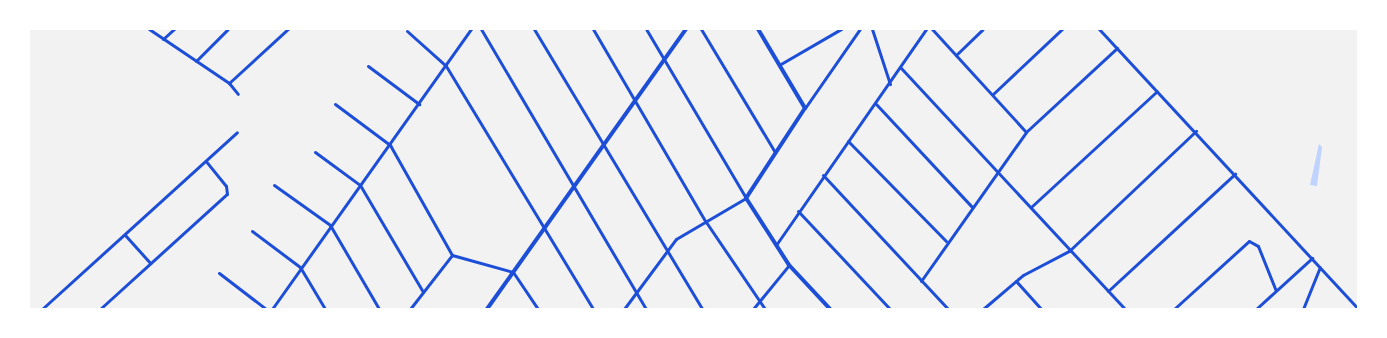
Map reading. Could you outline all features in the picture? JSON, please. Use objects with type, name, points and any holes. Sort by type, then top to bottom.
[{"type":"street","points":[[149,29],[229,83],[238,94]]},
{"type":"street","points":[[163,39],[174,29]]},
{"type":"street","points":[[196,61],[228,29]]},
{"type":"street","points":[[229,83],[288,29]]},
{"type":"street","points":[[272,309],[330,225],[390,145],[471,29]]},
{"type":"street","points":[[481,29],[646,309]]},
{"type":"street","points":[[534,29],[702,309]]},
{"type":"street","points":[[593,29],[706,222],[758,302],[766,309]]},
{"type":"street","points":[[646,29],[746,198],[789,265],[828,308]]},
{"type":"street","points":[[487,309],[686,29]]},
{"type":"street","points":[[701,29],[775,152]]},
{"type":"street","points":[[758,29],[805,108]]},
{"type":"street","points":[[779,65],[841,29]]},
{"type":"street","points":[[624,309],[676,238],[746,198],[775,152],[860,29]]},
{"type":"street","points":[[872,29],[890,84]]},
{"type":"street","points":[[776,245],[823,175],[890,84],[926,29]]},
{"type":"street","points":[[932,29],[993,94],[1026,132]]},
{"type":"street","points":[[956,55],[984,29]]},
{"type":"street","points":[[993,94],[1062,29]]},
{"type":"street","points":[[1099,29],[1235,174],[1358,309]]},
{"type":"street","points":[[407,31],[446,66],[592,309]]},
{"type":"street","points":[[921,281],[946,241],[998,173],[1026,132],[1117,48]]},
{"type":"street","points":[[368,66],[419,104]]},
{"type":"street","points":[[901,68],[1031,207],[1069,251],[1125,309]]},
{"type":"street","points":[[1031,207],[1157,91]]},
{"type":"street","points":[[335,104],[390,145],[452,255],[513,272],[538,309]]},
{"type":"street","points":[[876,104],[972,207]]},
{"type":"street","points":[[42,309],[237,132]]},
{"type":"street","points":[[984,309],[1016,281],[1069,251],[1196,132]]},
{"type":"street","points":[[848,141],[946,241]]},
{"type":"street","points":[[315,152],[360,185],[423,292]]},
{"type":"street","points":[[100,309],[228,192],[206,161]]},
{"type":"street","points":[[1108,291],[1235,174]]},
{"type":"street","points":[[823,175],[948,309]]},
{"type":"street","points":[[274,185],[330,225],[379,309]]},
{"type":"street","points":[[798,212],[890,309]]},
{"type":"street","points":[[252,231],[300,268],[325,309]]},
{"type":"street","points":[[125,235],[150,263]]},
{"type":"street","points":[[1174,309],[1249,241],[1258,246],[1276,291]]},
{"type":"street","points":[[410,309],[452,255]]},
{"type":"street","points":[[1256,309],[1312,258]]},
{"type":"street","points":[[753,309],[789,265]]},
{"type":"street","points":[[1303,309],[1320,267]]},
{"type":"street","points":[[219,273],[266,309]]},
{"type":"street","points":[[1016,281],[1041,309]]},
{"type":"water","points":[[1319,144],[1322,147],[1317,186],[1310,185]]}]
